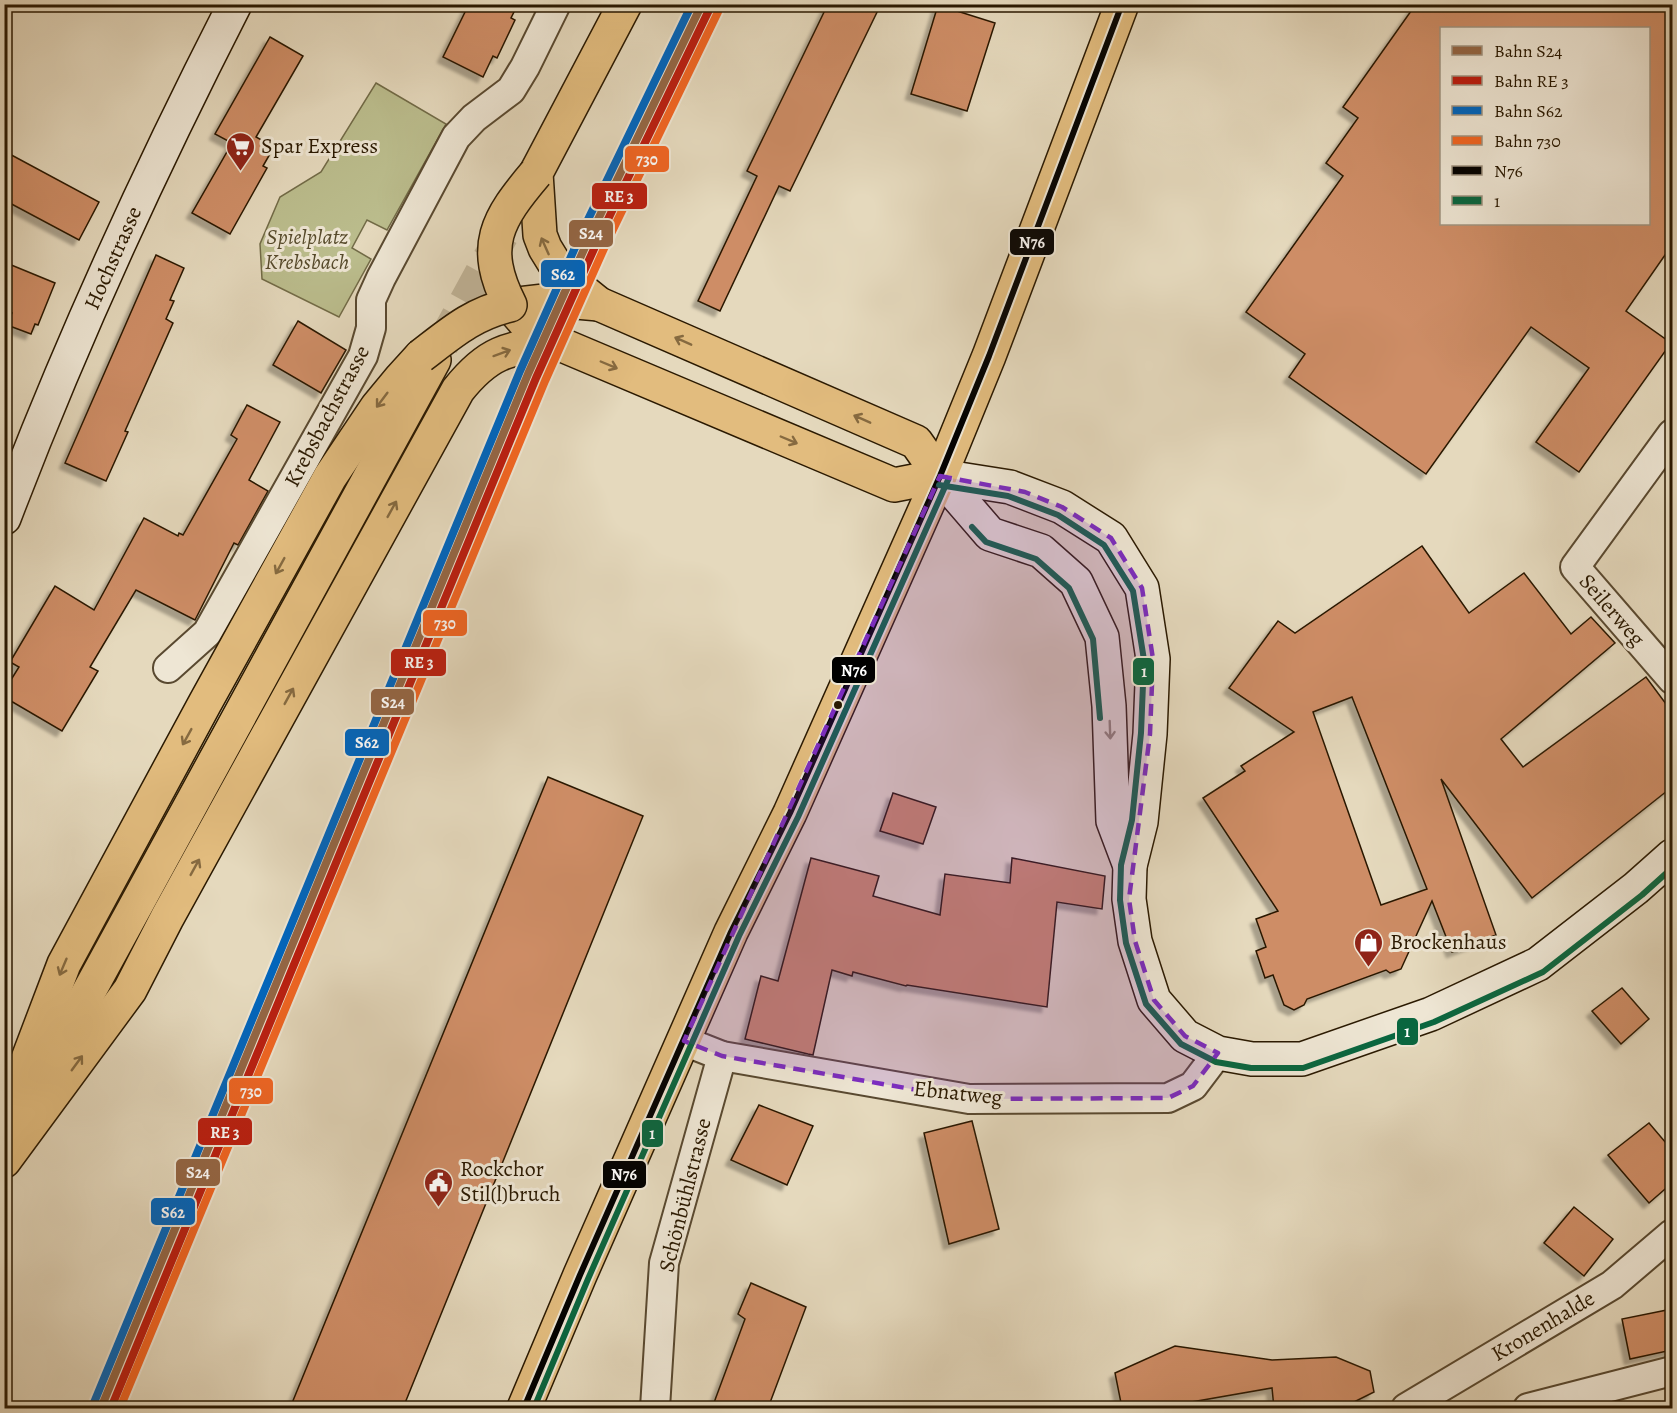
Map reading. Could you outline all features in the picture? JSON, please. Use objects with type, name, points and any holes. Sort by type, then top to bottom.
[{"type":"main road","points":[[625,4],[536,173],[511,202],[496,232],[494,250],[498,276],[510,305],[527,325],[555,342],[894,485],[940,476]]},
{"type":"main road","points":[[524,1408],[731,933],[795,802],[940,476],[989,356],[1122,4]]},
{"type":"main road","points":[[536,173],[540,235],[545,248],[573,284],[599,304],[916,442],[940,476]]},
{"type":"main road","points":[[4,1122],[64,964],[307,517],[352,442],[389,391],[421,356],[473,317],[491,309],[553,300],[599,304]]},
{"type":"main road","points":[[4,1161],[130,990],[167,918],[458,390],[478,366],[490,358],[526,346],[555,342]]},
{"type":"main road","points":[[4,1146],[434,360]]},
{"type":"street","name":"Hochstrasse","points":[[6,509],[99,285],[191,90],[235,4]]},
{"type":"street","name":"Krebsbachstrasse","points":[[168,668],[207,633],[363,356],[371,328],[371,300],[456,137],[474,118],[511,90],[556,4]]},
{"type":"street","name":"Seilerweg","points":[[1672,434],[1575,567],[1672,680]]},
{"type":"street","points":[[940,476],[990,534],[1041,551],[1076,582],[1102,637],[1109,706],[1113,821],[1130,866]]},
{"type":"street","points":[[940,476],[1010,488],[1062,507],[1110,538],[1142,588],[1153,659],[1150,734],[1141,822],[1130,866],[1130,899],[1135,941],[1154,1000],[1185,1036],[1218,1053],[1252,1059],[1302,1059],[1431,1014],[1538,964],[1636,888],[1672,856]]},
{"type":"street","name":"Ebnatweg","points":[[684,1041],[722,1056],[969,1098],[1168,1098],[1193,1086],[1218,1053]]},
{"type":"street","name":"Schönbühlstrasse","points":[[655,1408],[664,1263],[722,1056]]},
{"type":"street","name":"Kronenhalde","points":[[1406,1408],[1612,1285],[1672,1234]]},
{"type":"street","points":[[1528,1408],[1672,1371]]},
{"type":"highlighted area","points":[[940,476],[1025,492],[1062,507],[1111,538],[1142,588],[1153,659],[1150,734],[1129,899],[1135,941],[1154,1000],[1185,1036],[1218,1053],[1193,1086],[1168,1098],[969,1099],[722,1056],[684,1041]]},
{"type":"green space","name":"Spielplatz Krebsbach","points":[[376,83],[446,124],[387,230],[367,220],[352,248],[371,259],[339,317],[262,279],[260,244],[280,197],[321,172]]},
{"type":"building","points":[[469,4],[518,4],[511,18],[515,20],[497,58],[493,56],[483,77],[443,57]]},
{"type":"building","points":[[828,4],[881,4],[790,191],[779,186],[720,311],[698,301],[757,176],[747,171]]},
{"type":"building","points":[[1416,4],[1672,4],[1672,245],[1626,311],[1671,343],[1579,472],[1536,442],[1589,368],[1531,327],[1426,474],[1289,377],[1305,354],[1246,312],[1343,176],[1326,163],[1358,118],[1343,107]]},
{"type":"building","points":[[938,5],[995,23],[967,111],[911,94]]},
{"type":"building","points":[[270,37],[303,56],[256,137],[274,147],[263,166],[267,168],[230,234],[192,213],[232,143],[215,134]]},
{"type":"building","points":[[4,151],[99,202],[79,240],[4,200]]},
{"type":"building","points":[[156,255],[184,268],[170,300],[174,301],[166,319],[173,323],[125,431],[128,432],[106,481],[65,463]]},
{"type":"building","points":[[4,262],[55,283],[38,325],[35,324],[31,334],[7,325],[12,313],[4,310]]},
{"type":"building","points":[[298,321],[346,350],[321,393],[273,365]]},
{"type":"building","points":[[247,405],[280,422],[249,480],[268,491],[238,545],[234,543],[195,620],[136,590],[90,667],[98,671],[62,731],[4,697],[4,691],[19,667],[10,662],[55,586],[94,610],[144,518],[178,536],[179,533],[183,535],[237,439],[231,435]]},
{"type":"building","points":[[1422,546],[1469,613],[1524,573],[1571,634],[1591,617],[1615,643],[1501,739],[1523,767],[1646,677],[1672,712],[1672,787],[1532,898],[1441,779],[1496,935],[1452,952],[1432,901],[1401,969],[1390,973],[1386,970],[1307,999],[1304,1005],[1294,1010],[1284,1005],[1273,975],[1265,978],[1256,951],[1266,947],[1256,919],[1278,911],[1203,798],[1245,771],[1241,766],[1294,732],[1229,688],[1278,621],[1295,633]],"holes":[[[1352,697],[1427,889],[1381,905],[1313,712]]]},
{"type":"building","points":[[548,777],[643,816],[403,1408],[290,1408]]},
{"type":"building","points":[[893,793],[936,807],[923,844],[880,831]]},
{"type":"building","points":[[811,858],[879,876],[873,896],[940,915],[945,874],[1010,883],[1012,858],[1105,876],[1102,909],[1057,902],[1047,1007],[906,986],[853,972],[852,976],[832,970],[813,1055],[745,1039],[761,976],[778,981]]},
{"type":"building","points":[[1622,988],[1649,1019],[1621,1044],[1592,1011]]},
{"type":"building","points":[[759,1105],[813,1126],[787,1185],[731,1160]]},
{"type":"building","points":[[972,1121],[999,1229],[949,1244],[924,1133]]},
{"type":"building","points":[[1649,1123],[1672,1150],[1672,1183],[1649,1203],[1608,1155]]},
{"type":"building","points":[[1574,1207],[1613,1239],[1584,1276],[1544,1243]]},
{"type":"building","points":[[751,1283],[806,1307],[768,1408],[712,1408],[745,1319],[738,1314]]},
{"type":"building","points":[[1672,1309],[1672,1350],[1630,1359],[1622,1319]]},
{"type":"building","points":[[1175,1346],[1272,1360],[1336,1357],[1370,1371],[1374,1392],[1342,1408],[1274,1408],[1272,1388],[1157,1408],[1122,1408],[1115,1373]]},
{"type":"tunnel","points":[[442,345],[502,235]]},
{"type":"rail line","name":"S62","points":[[93,1405],[520,371],[582,232],[692,4]]},
{"type":"rail line","name":"S24","points":[[101,1408],[528,374],[590,236],[702,4]]},
{"type":"rail line","name":"730","points":[[120,1408],[545,381],[606,244],[718,12]]},
{"type":"transit line","name":"N76","points":[[524,1408],[731,932],[790,813],[940,476],[989,356],[1122,4]]},
{"type":"transit line","points":[[111,1408],[536,378],[598,240],[710,8]]},
{"type":"transit line","name":"1","points":[[534,1408],[588,1279],[739,936],[798,817],[948,480]]},
{"type":"transit line","name":"1","points":[[939,485],[1008,496],[1058,515],[1104,545],[1133,591],[1144,660],[1141,733],[1132,820],[1121,865],[1120,900],[1126,943],[1146,1004],[1181,1044],[1216,1062],[1251,1068],[1303,1068],[1434,1022],[1543,972],[1642,895],[1672,868]]},
{"type":"transit line","name":"1","points":[[972,527],[986,542],[1036,559],[1069,588],[1093,639],[1100,718]]},
{"type":"place","name":"Spar Express","points":[[240,172]]},
{"type":"place","name":"Brockenhaus","points":[[1369,968]]},
{"type":"place","name":"Rockchor Stil(l)bruch","points":[[439,1208]]}]
